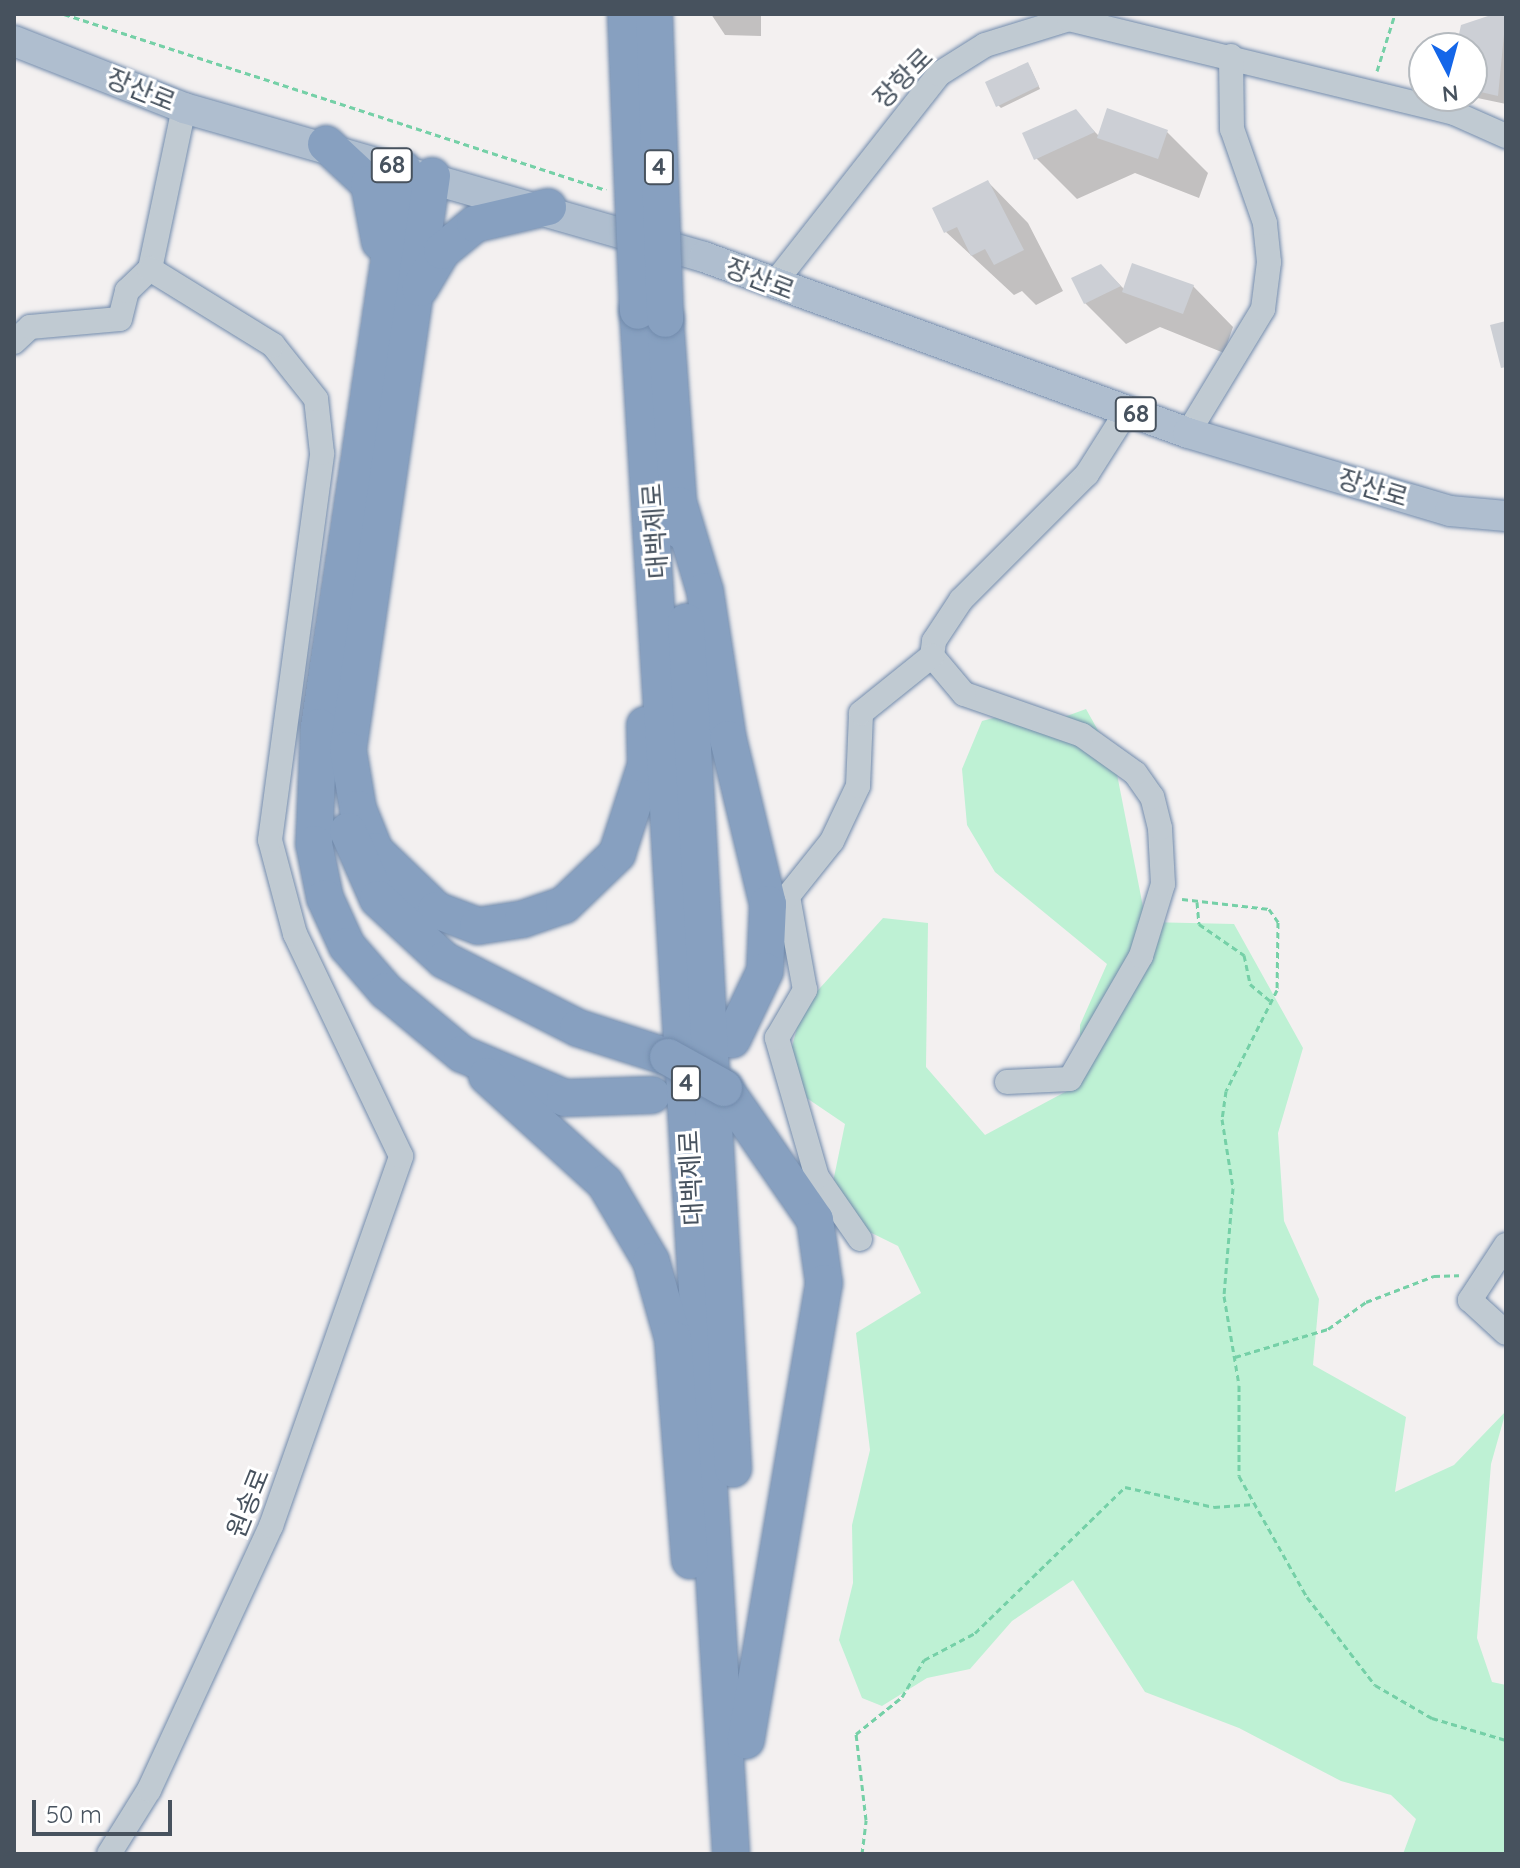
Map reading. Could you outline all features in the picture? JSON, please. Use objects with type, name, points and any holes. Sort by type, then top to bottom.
[{"type":"highway","name":"4","points":[[626,14],[651,315]]},
{"type":"highway","name":"4","points":[[651,315],[654,14]]},
{"type":"highway","points":[[326,144],[369,184],[399,291],[340,803],[361,871],[396,923],[444,960],[535,1008],[668,1057],[724,1088],[815,1220],[824,1283],[736,1742]]},
{"type":"highway","points":[[418,173],[319,727],[314,844],[325,898],[347,946],[386,991],[462,1054],[605,1183],[651,1261],[673,1339],[694,1606],[736,1742]]},
{"type":"highway","points":[[399,291],[475,224],[548,207]]},
{"type":"highway","name":"대백제로","points":[[651,315],[667,515],[736,1742],[753,1854]]},
{"type":"highway","points":[[348,750],[375,851],[436,910],[478,926],[523,919],[564,905],[597,881],[617,854],[646,765],[640,599],[667,515]]},
{"type":"highway","points":[[667,515],[705,591],[728,739],[768,904],[772,943],[762,982],[732,1040]]},
{"type":"highway","points":[[462,1054],[565,1098],[652,1095]]},
{"type":"highway","name":"대백제로","points":[[731,1854],[736,1742]]},
{"type":"main road","name":"장산로","points":[[14,41],[184,108],[326,144],[418,173],[548,207],[1188,433],[1450,511],[1506,516]]},
{"type":"street","name":"장항로","points":[[773,285],[939,74],[985,45],[1085,17],[1454,113],[1506,136]]},
{"type":"street","points":[[1188,433],[1263,309],[1269,262],[1265,223],[1232,129],[1226,88],[1231,56]]},
{"type":"street","points":[[14,342],[30,327],[120,319],[127,291],[150,269],[184,108]]},
{"type":"street","name":"원송로","points":[[109,1854],[149,1790],[271,1526],[401,1156],[295,934],[270,840],[322,453],[316,399],[273,345],[150,269]]},
{"type":"street","points":[[860,1239],[817,1177],[777,1038],[805,990],[788,896],[832,841],[858,786],[861,713],[932,656],[943,620],[1087,474],[1127,411]]},
{"type":"street","points":[[932,656],[964,694],[1094,742],[1135,773],[1152,797],[1160,828],[1163,884],[1141,956],[1070,1079],[1007,1082]]},
{"type":"street","points":[[1506,1245],[1470,1300],[1506,1333]]},
{"type":"path","points":[[64,14],[610,191]]},
{"type":"path","points":[[1367,91],[1395,14]]},
{"type":"path","points":[[1270,1001],[1250,984],[1244,955],[1199,924],[1197,902],[1269,909],[1278,922],[1270,1001],[1223,1105],[1233,1188],[1224,1296],[1235,1357],[1235,1466],[1307,1597],[1375,1685],[1432,1718],[1506,1740]]},
{"type":"path","points":[[1235,1357],[1328,1329],[1366,1302],[1434,1276],[1481,1283]]},
{"type":"path","points":[[862,1854],[866,1807],[856,1734],[902,1697],[924,1660],[975,1633],[1125,1487],[1214,1507],[1254,1504]]},
{"type":"green space","points":[[1086,709],[1114,759],[1146,922],[1234,924],[1303,1048],[1278,1133],[1284,1221],[1319,1299],[1313,1365],[1406,1417],[1395,1492],[1454,1465],[1506,1411],[1491,1464],[1477,1638],[1492,1682],[1506,1685],[1506,1854],[1403,1854],[1416,1819],[1391,1795],[1341,1781],[1239,1728],[1145,1692],[1073,1580],[1012,1621],[970,1669],[927,1678],[882,1706],[862,1698],[839,1640],[853,1583],[852,1525],[870,1450],[856,1333],[921,1293],[898,1246],[827,1211],[845,1124],[783,1082],[802,1008],[883,918],[928,923],[926,1067],[985,1135],[1080,1084],[1080,1025],[1107,964],[995,872],[967,825],[962,769],[982,721],[1012,713],[1034,728]]},
{"type":"building","points":[[1494,14],[1506,14],[1498,96],[1488,94],[1488,32],[1459,32],[1461,25]]},
{"type":"building","points":[[1028,62],[1039,86],[996,107],[985,82]]},
{"type":"building","points":[[1107,108],[1168,130],[1158,159],[1097,138]]},
{"type":"building","points":[[1076,109],[1095,132],[1034,160],[1022,133]]},
{"type":"building","points":[[988,180],[1024,250],[994,265],[985,249],[971,256],[957,227],[944,233],[932,208]]},
{"type":"building","points":[[1132,263],[1194,285],[1183,314],[1122,292]]},
{"type":"building","points":[[1101,264],[1121,286],[1084,304],[1071,278]]},
{"type":"building","points":[[1506,321],[1506,367],[1501,368],[1490,325]]}]
